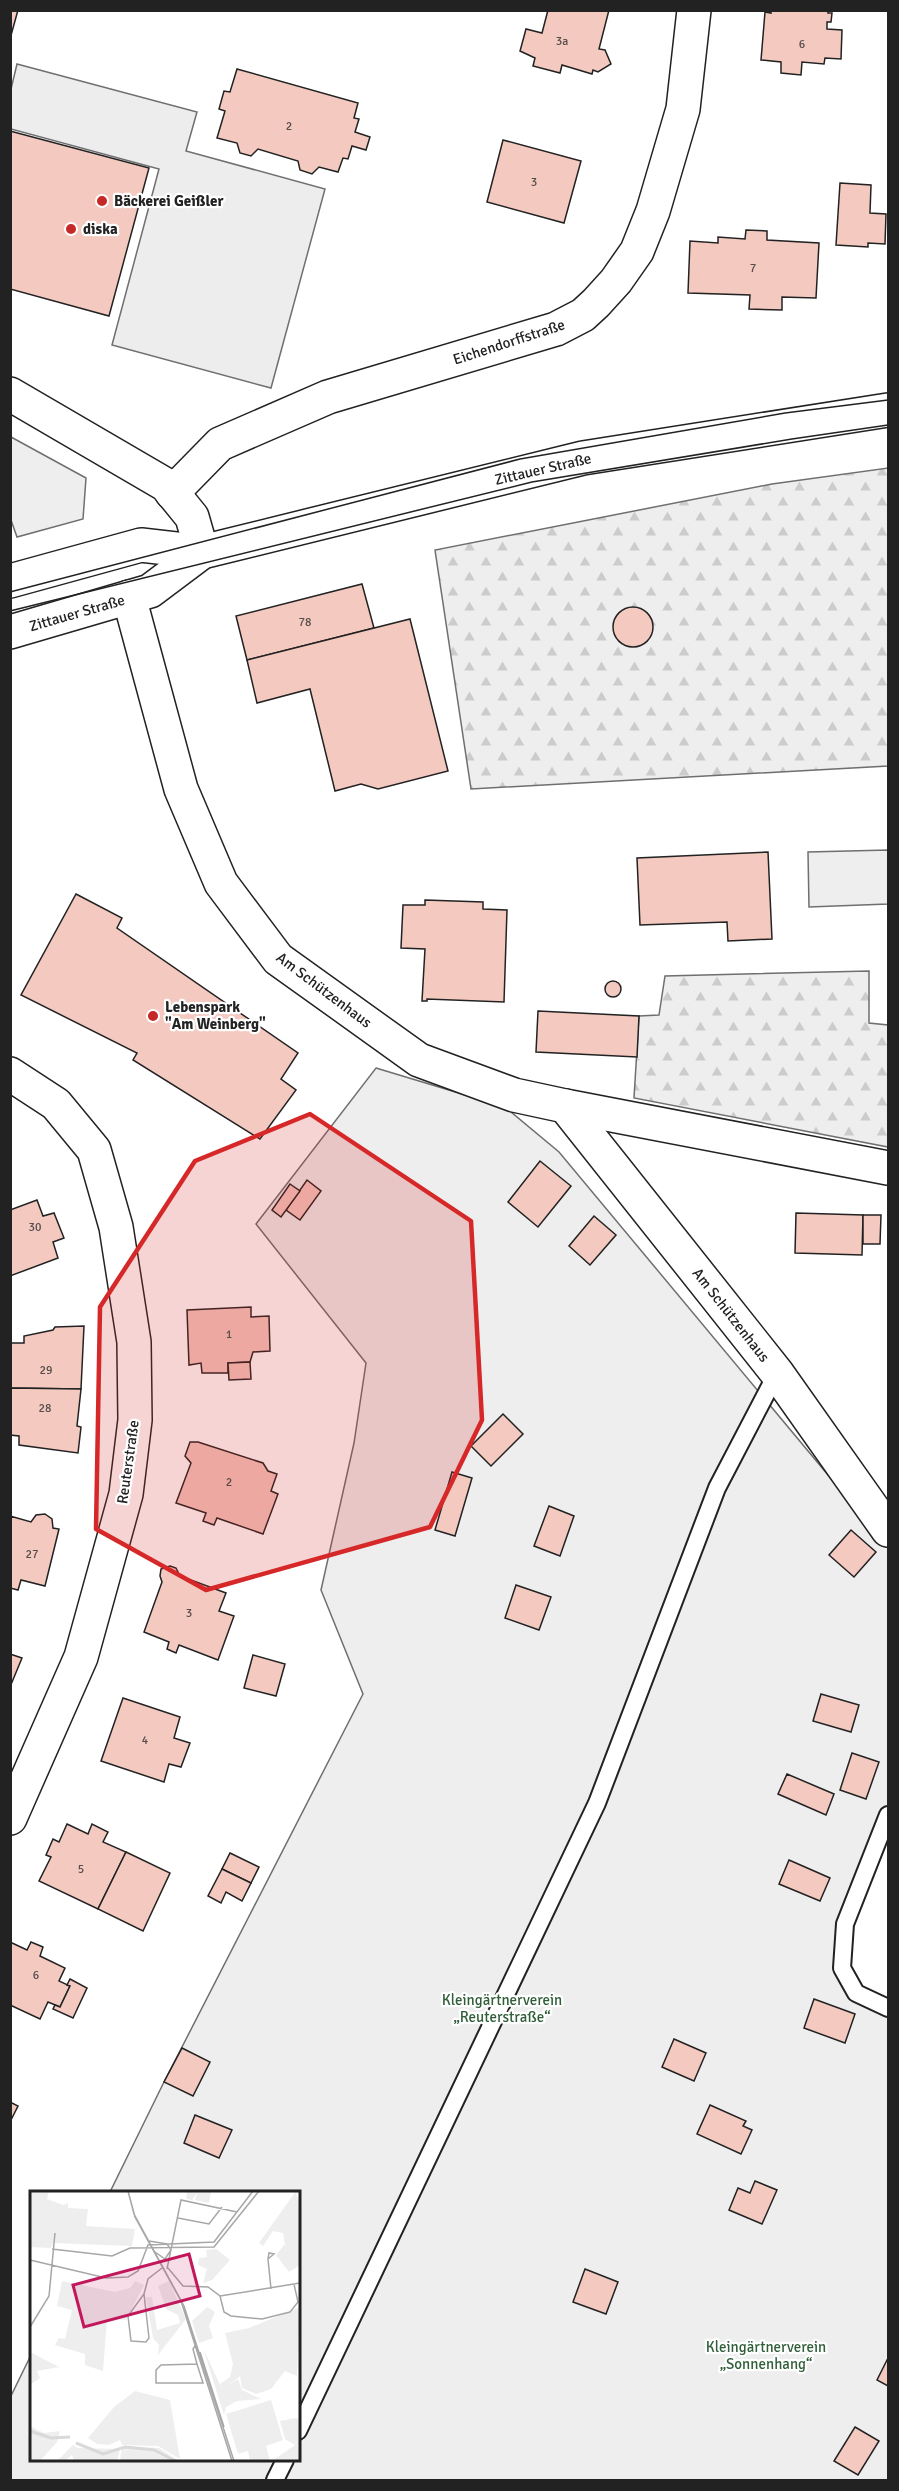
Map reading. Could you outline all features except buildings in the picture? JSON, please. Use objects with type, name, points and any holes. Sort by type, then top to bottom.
[{"type":"street","name":"Eichendorffstraße","points":[[172,493],[220,444],[328,397],[556,330],[583,315],[596,303],[616,281],[637,251],[653,211],[683,109],[694,10]]},
{"type":"street","points":[[10,394],[166,485],[192,517],[201,552]]},
{"type":"street","name":"Zittauer Straße","points":[[10,581],[141,545],[201,552],[582,458],[888,410]]},
{"type":"street","name":"Zittauer Straße","points":[[10,632],[150,591],[201,552]]},
{"type":"street","name":"Am Schützenhaus","points":[[129,597],[181,789],[221,883],[278,959],[419,1060],[514,1095],[888,1168]]},
{"type":"street","name":"Reuterstraße","points":[[10,1074],[56,1104],[94,1150],[116,1227],[134,1342],[135,1420],[126,1494],[81,1657],[10,1818]]},
{"type":"street","name":"Am Schützenhaus","points":[[565,1106],[777,1373],[888,1530]]},
{"type":"lane","points":[[300,2427],[597,1803],[717,1488],[777,1373]]},
{"type":"lane","points":[[888,1815],[844,1924],[842,1968],[856,1993],[888,2008]]},
{"type":"lane","points":[[275,2481],[285,2461]]},
{"type":"highlighted area","points":[[310,1114],[471,1221],[482,1420],[430,1527],[206,1590],[96,1529],[100,1307],[195,1161]]},
{"type":"green space","points":[[11,437],[86,478],[83,519],[17,537],[11,520]]},
{"type":"green space","points":[[888,468],[888,766],[471,789],[435,550],[772,484]]},
{"type":"green space","points":[[888,850],[888,904],[809,907],[808,852]]},
{"type":"green space","points":[[869,971],[869,1023],[888,1025],[888,1147],[634,1098],[639,1016],[659,1015],[665,976]]},
{"type":"green space","name":"Kleingärtnerverein „Reuterstraße“","points":[[376,1068],[505,1107],[559,1152],[888,1547],[888,1808],[842,1925],[856,1995],[888,2005],[888,2480],[11,2480],[10,2398],[30,2357],[30,2461],[300,2461],[300,2191],[110,2191],[363,1694],[321,1590],[354,1443],[366,1363],[256,1224]]},
{"type":"shaded area","points":[[17,64],[197,112],[186,151],[325,189],[271,388],[112,345],[159,169],[11,129],[11,89]]},
{"type":"tram line","points":[[10,592],[520,459],[785,413],[888,400]]},
{"type":"tram line","points":[[10,611],[532,482],[888,425]]},
{"type":"place","name":"Bäckerei Geißler","points":[[102,201]]},
{"type":"place","name":"diska","points":[[71,229]]},
{"type":"place","name":"Lebenspark \"Am Weinberg\"","points":[[153,1016]]},
{"type":"park label","name":"Kleingärtnerverein „Sonnenhang“","points":[[766,2356]]}]
